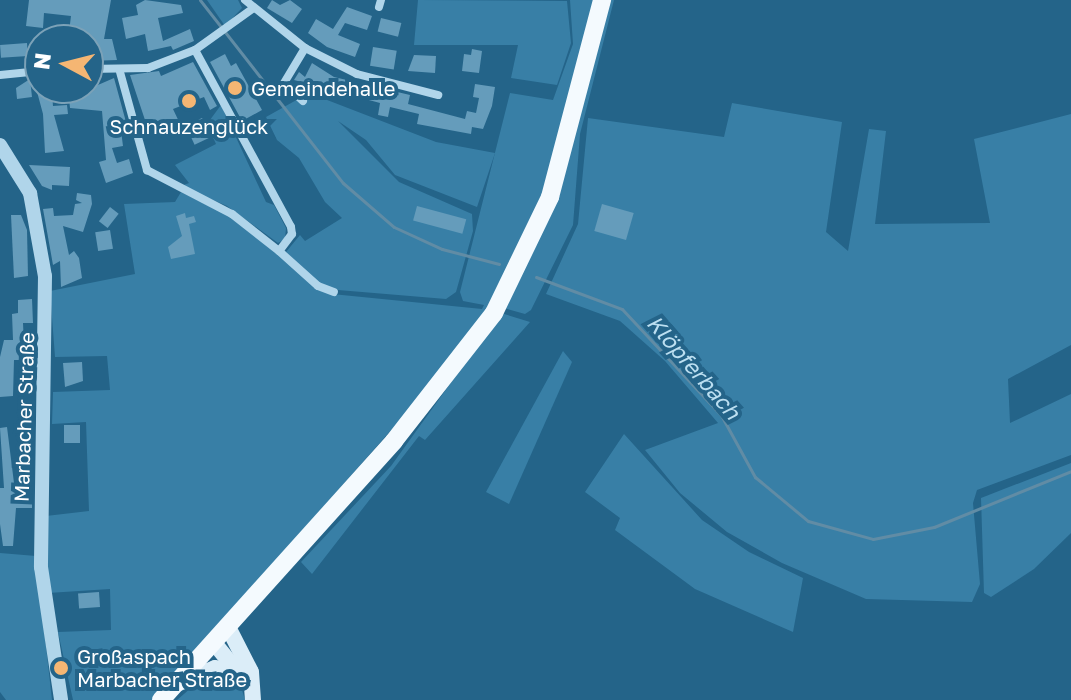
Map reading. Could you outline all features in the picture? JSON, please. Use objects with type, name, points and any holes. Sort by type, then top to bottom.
[{"type":"main road","points":[[161,700],[229,629],[454,370],[508,289],[550,197],[602,0]]},
{"type":"main road","points":[[229,629],[251,672],[250,700]]},
{"type":"main road","points":[[215,644],[242,679],[250,700]]},
{"type":"main road","points":[[177,684],[215,668],[242,679]]},
{"type":"street","points":[[245,0],[252,9],[305,48],[357,74],[438,95]]},
{"type":"street","points":[[104,70],[120,72],[148,68],[195,50],[252,9]]},
{"type":"street","points":[[303,101],[284,83],[305,48]]},
{"type":"street","points":[[195,50],[291,227],[292,234],[279,251]]},
{"type":"street","points":[[120,72],[147,170],[232,214],[318,286],[334,292]]},
{"type":"street","points":[[0,75],[24,73]]},
{"type":"street","name":"Marbacher Straße","points":[[0,145],[30,193],[45,276],[41,567],[61,700]]},
{"type":"shaded area","points":[[207,0],[238,0],[242,8],[225,26]]},
{"type":"shaded area","points":[[418,0],[567,1],[571,43],[557,85],[511,78],[518,45],[414,45]]},
{"type":"shaded area","points":[[570,0],[596,0],[547,191],[470,341],[152,700],[73,700],[58,632],[111,630],[110,589],[48,593],[46,516],[89,511],[86,422],[52,424],[53,392],[110,390],[107,356],[55,357],[50,291],[135,274],[124,204],[175,202],[181,192],[227,215],[332,294],[482,309],[484,305],[463,301],[460,292],[510,93],[553,100],[573,44]]},
{"type":"shaded area","points":[[607,0],[614,0],[580,134],[573,225],[531,310],[525,314],[504,308],[551,211]]},
{"type":"shaded area","points":[[309,93],[436,142],[495,153],[477,207],[395,175],[366,140],[338,121],[399,182],[472,214],[473,231],[456,292],[446,299],[338,290],[319,284],[286,252],[300,235],[305,241],[342,218],[325,202],[299,158],[277,140],[266,117]]},
{"type":"shaded area","points":[[732,103],[842,122],[826,232],[848,251],[869,129],[886,131],[875,224],[990,223],[974,139],[1071,114],[1071,345],[1008,379],[1010,423],[1071,394],[1071,455],[977,490],[973,503],[980,584],[972,602],[866,599],[782,563],[727,532],[680,493],[645,450],[718,423],[665,361],[620,321],[546,294],[578,224],[588,118],[724,137]]},
{"type":"shaded area","points":[[221,105],[266,202],[274,205],[286,228],[285,239],[278,243],[227,206],[181,186],[189,183],[175,165],[216,144],[207,124]]},
{"type":"shaded area","points":[[501,313],[530,322],[425,440],[419,436],[312,574],[301,562],[391,466]]},
{"type":"shaded area","points":[[563,351],[572,362],[509,504],[486,492]]},
{"type":"shaded area","points":[[624,434],[702,520],[749,552],[803,578],[793,632],[695,589],[615,530],[620,518],[585,492]]},
{"type":"shaded area","points":[[1071,463],[1071,533],[1034,569],[991,597],[984,593],[981,498]]},
{"type":"shaded area","points":[[0,553],[36,556],[52,700],[6,700],[0,692]]},
{"type":"shaded area","points":[[216,673],[240,683],[245,700],[177,700],[206,675]]},
{"type":"building","points":[[29,0],[111,0],[104,39],[104,24],[70,24],[71,16],[44,13],[43,24],[26,24]]},
{"type":"building","points":[[145,0],[181,5],[183,13],[158,18],[163,41],[190,29],[194,41],[173,50],[171,46],[148,51],[145,34],[126,39],[122,18],[138,15],[136,5]]},
{"type":"building","points":[[272,0],[280,5],[290,0],[302,9],[292,23],[267,8]]},
{"type":"building","points":[[347,7],[372,16],[367,30],[345,23],[338,35],[360,44],[355,57],[327,47],[308,33],[316,19],[333,29]]},
{"type":"building","points":[[381,18],[401,23],[398,37],[378,32]]},
{"type":"building","points":[[104,39],[112,39],[117,60],[104,60]]},
{"type":"building","points":[[24,43],[24,56],[1,58],[0,45]]},
{"type":"building","points":[[373,47],[397,51],[394,70],[370,66]]},
{"type":"building","points":[[472,49],[482,51],[479,73],[462,71],[464,54],[471,55]]},
{"type":"building","points":[[225,54],[231,66],[236,63],[262,110],[242,121],[210,62]]},
{"type":"building","points":[[414,55],[436,56],[435,73],[408,71]]},
{"type":"building","points":[[193,62],[217,106],[210,110],[204,97],[173,109],[182,128],[173,132],[167,119],[147,126],[130,75],[159,71],[161,76]]},
{"type":"building","points":[[312,63],[334,77],[410,95],[408,104],[465,119],[467,111],[476,113],[479,98],[473,97],[475,84],[495,87],[492,106],[483,129],[472,127],[471,134],[417,124],[419,114],[390,107],[388,117],[378,115],[380,103],[294,80],[299,72],[305,77]]},
{"type":"building","points":[[114,78],[126,122],[120,123],[123,146],[112,148],[117,163],[129,159],[133,173],[106,183],[99,162],[106,160],[102,111],[70,108],[70,104],[104,104],[104,82]]},
{"type":"building","points":[[24,83],[24,98],[17,99],[16,88]]},
{"type":"building","points":[[40,104],[67,105],[68,114],[54,115],[64,151],[45,153]]},
{"type":"building","points":[[202,118],[211,137],[195,145],[186,126]]},
{"type":"building","points":[[29,165],[70,167],[69,186],[52,185],[52,190],[42,186]]},
{"type":"building","points":[[77,193],[91,195],[92,204],[83,232],[63,226],[69,255],[74,251],[79,258],[82,278],[61,287],[60,261],[53,265],[43,209],[53,208],[54,216],[73,215],[75,204],[82,203],[76,200]]},
{"type":"building","points":[[602,204],[634,213],[626,240],[594,231]]},
{"type":"building","points":[[417,206],[466,219],[462,234],[413,220]]},
{"type":"building","points":[[110,207],[119,214],[108,228],[99,221]]},
{"type":"building","points":[[185,213],[186,218],[194,216],[196,222],[189,224],[195,254],[171,259],[168,247],[182,236],[176,216]]},
{"type":"building","points":[[11,215],[21,215],[27,230],[28,276],[14,278]]},
{"type":"building","points":[[110,230],[113,249],[98,251],[95,232]]},
{"type":"building","points":[[32,299],[33,323],[23,323],[24,345],[18,345],[19,360],[14,360],[13,396],[0,397],[0,357],[4,340],[13,340],[12,314],[18,313],[18,300]]},
{"type":"building","points":[[82,362],[83,381],[65,387],[63,363]]},
{"type":"building","points":[[64,425],[80,425],[80,443],[64,443]]},
{"type":"building","points":[[7,427],[16,499],[32,499],[32,508],[16,508],[13,546],[3,546],[0,524],[0,488],[4,488],[0,428]]},
{"type":"building","points":[[99,592],[100,607],[79,608],[78,593]]},
{"type":"waterway","name":"Klöpferbach","points":[[200,0],[343,183],[394,227],[442,249],[499,264]]},
{"type":"waterway","name":"Klöpferbach","points":[[536,277],[622,309],[721,415],[755,477],[808,521],[873,539],[934,527],[1071,471]]},
{"type":"place","name":"Gemeindehalle","points":[[235,88]]},
{"type":"place","name":"Schnauzenglück","points":[[189,101]]},
{"type":"place","name":"Großaspach Marbacher Straße","points":[[61,668]]}]
